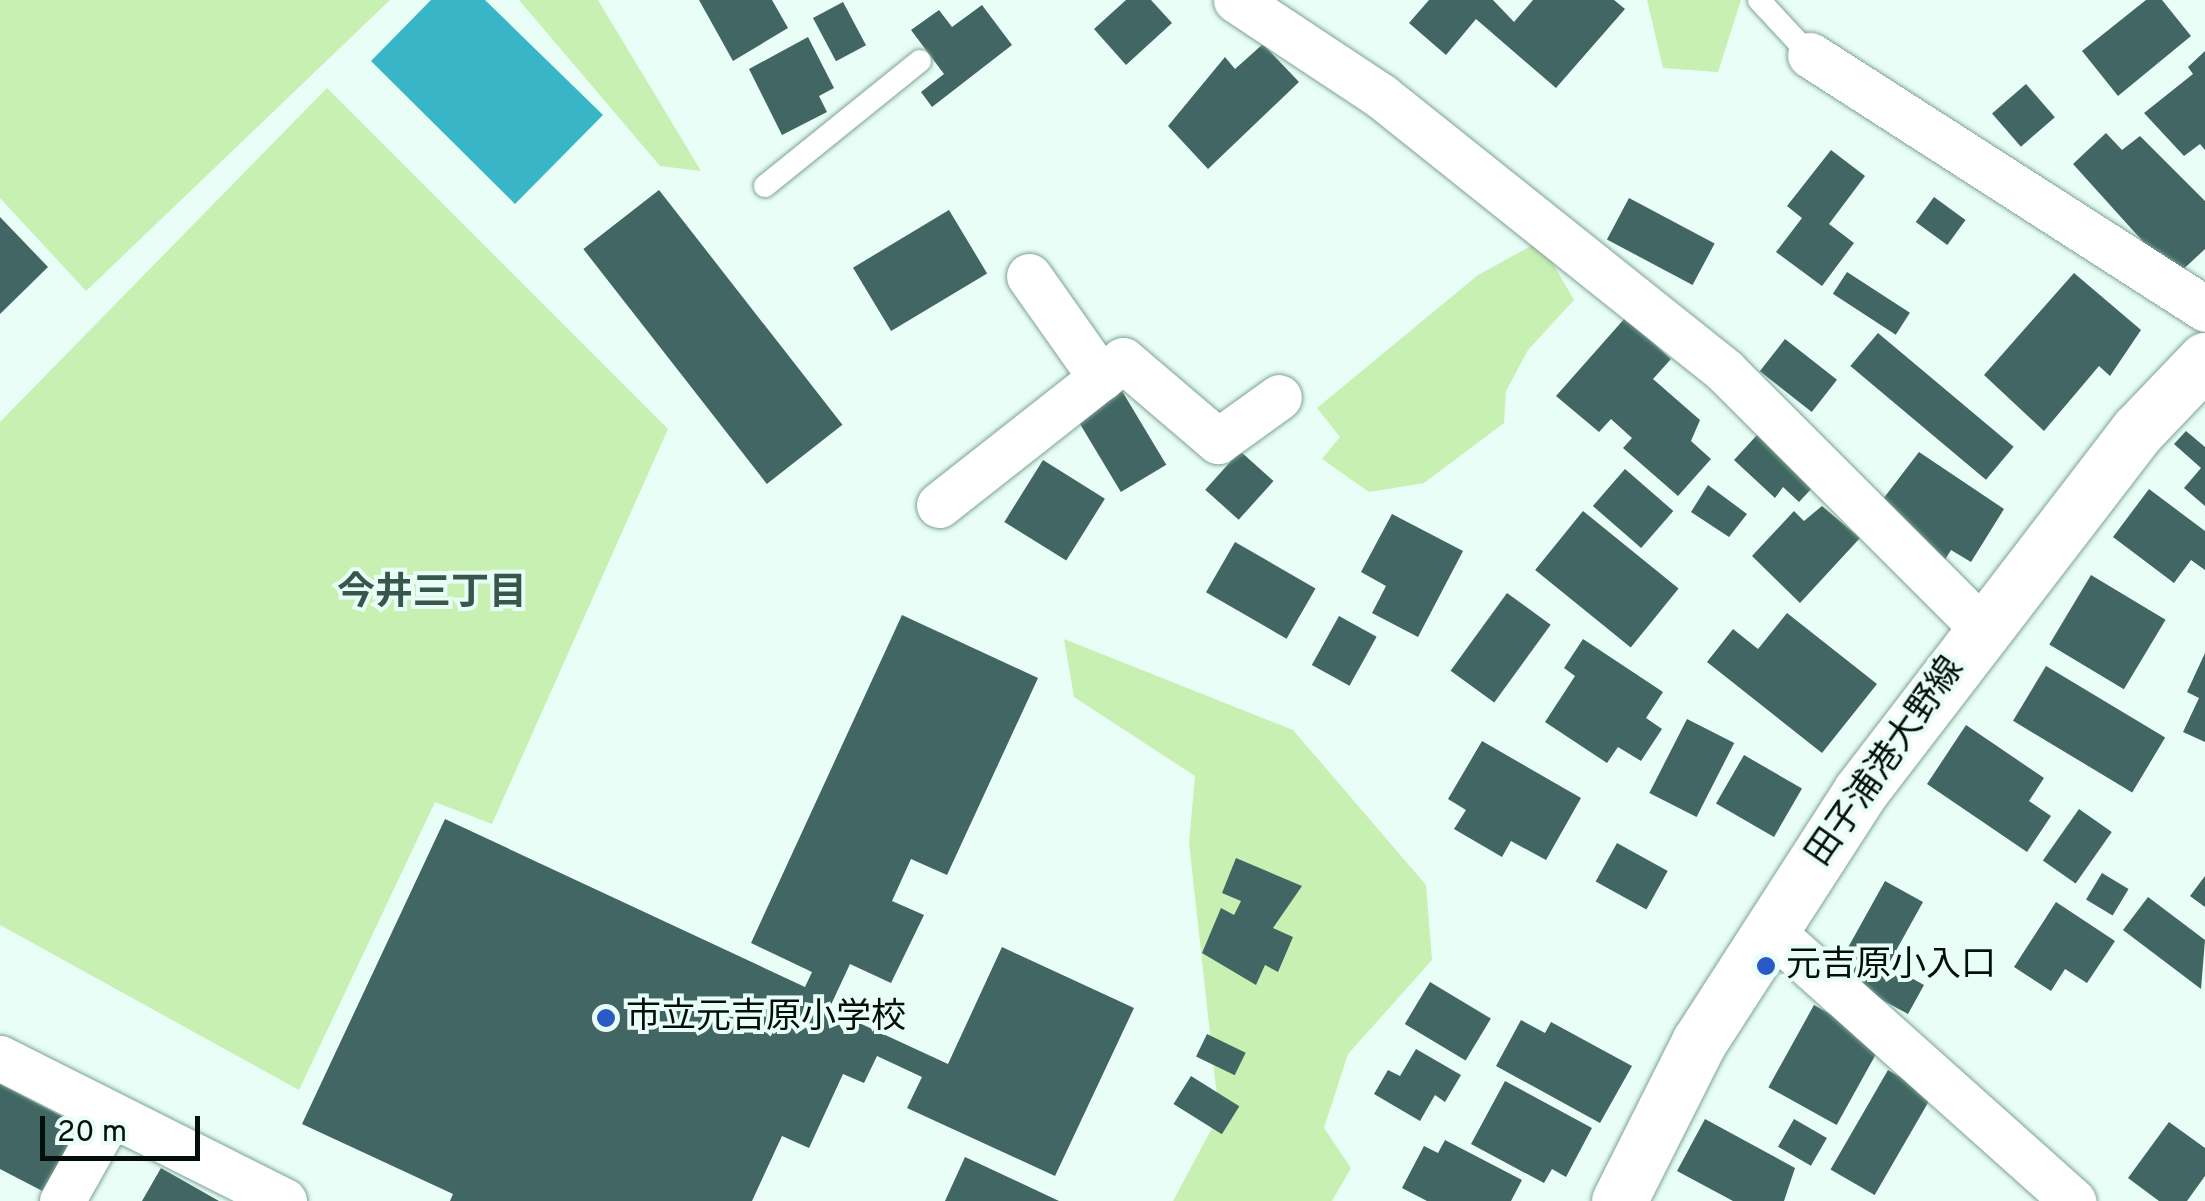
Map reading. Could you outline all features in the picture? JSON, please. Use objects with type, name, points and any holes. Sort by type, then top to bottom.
[{"type":"main road","name":"田子浦港大野線","points":[[1619,1201],[1698,1042],[1770,930],[1982,628],[2138,430],[2205,360]]},
{"type":"street","points":[[1236,0],[1381,96],[1725,371],[1982,628]]},
{"type":"street","points":[[1810,55],[2205,309]]},
{"type":"street","points":[[1029,276],[1101,378]]},
{"type":"street","points":[[939,505],[1123,360],[1218,441],[1279,397]]},
{"type":"street","points":[[1770,930],[2073,1201]]},
{"type":"street","points":[[0,1058],[109,1117],[284,1201]]},
{"type":"street","points":[[62,1201],[109,1117]]},
{"type":"lane","points":[[1758,0],[1810,55]]},
{"type":"lane","points":[[765,186],[920,61]]},
{"type":"green space","points":[[0,0],[390,0],[86,291],[0,198]]},
{"type":"green space","points":[[519,0],[598,0],[701,171],[660,166]]},
{"type":"green space","points":[[1647,0],[1741,0],[1718,72],[1663,68]]},
{"type":"green space","points":[[327,88],[668,429],[492,824],[435,802],[299,1090],[0,925],[0,422]]},
{"type":"green space","points":[[1540,241],[1574,300],[1528,350],[1506,391],[1504,423],[1424,483],[1369,492],[1322,459],[1340,437],[1317,408],[1478,275]]},
{"type":"green space","points":[[1064,639],[1293,730],[1426,885],[1432,960],[1348,1054],[1324,1128],[1351,1168],[1332,1201],[1173,1201],[1219,1115],[1189,843],[1195,776],[1074,697]]},
{"type":"water","points":[[431,0],[485,0],[603,115],[515,204],[371,61]]},
{"type":"building","points":[[699,0],[772,0],[788,28],[733,61]]},
{"type":"building","points":[[1126,0],[1151,0],[1172,23],[1126,65],[1094,29]]},
{"type":"building","points":[[1429,0],[1493,0],[1514,22],[1533,0],[1614,0],[1625,9],[1556,88],[1476,19],[1446,55],[1409,23]]},
{"type":"building","points":[[2146,0],[2162,0],[2191,36],[2118,96],[2082,51]]},
{"type":"building","points":[[843,2],[866,45],[836,61],[813,18]]},
{"type":"building","points":[[982,5],[1012,45],[932,107],[921,92],[944,74],[911,30],[939,10],[952,27]]},
{"type":"building","points":[[808,37],[834,88],[819,96],[827,112],[782,135],[749,69]]},
{"type":"building","points":[[1263,44],[1299,82],[1208,169],[1168,126],[1225,57],[1235,69]]},
{"type":"building","points":[[2205,51],[2205,150],[2200,144],[2184,156],[2144,113],[2193,74],[2188,67]]},
{"type":"building","points":[[2026,84],[2055,117],[2021,147],[1992,114]]},
{"type":"building","points":[[2106,133],[2122,150],[2140,136],[2205,201],[2205,249],[2175,277],[2073,164]]},
{"type":"building","points":[[1831,150],[1865,176],[1829,224],[1854,243],[1822,286],[1776,252],[1802,218],[1787,206]]},
{"type":"building","points":[[659,190],[842,425],[767,484],[583,249]]},
{"type":"building","points":[[1934,197],[1966,220],[1947,245],[1916,222]]},
{"type":"building","points":[[1629,198],[1715,244],[1693,285],[1607,239]]},
{"type":"building","points":[[949,210],[987,273],[891,331],[853,268]]},
{"type":"building","points":[[0,217],[48,267],[0,314]]},
{"type":"building","points":[[1847,272],[1910,313],[1896,335],[1833,294]]},
{"type":"building","points":[[2074,273],[2141,330],[2110,376],[2099,366],[2044,431],[1984,375]]},
{"type":"building","points":[[1625,318],[1671,359],[1653,379],[1700,420],[1691,441],[1711,459],[1678,496],[1623,448],[1632,438],[1611,419],[1599,432],[1556,396]]},
{"type":"building","points":[[1878,333],[2014,447],[1986,480],[1850,366]]},
{"type":"building","points":[[1785,339],[1837,380],[1812,412],[1760,371]]},
{"type":"building","points":[[1122,391],[1166,465],[1121,492],[1077,418]]},
{"type":"building","points":[[2186,431],[2205,447],[2205,506],[2184,488],[2201,468],[2174,444]]},
{"type":"building","points":[[1758,434],[1814,486],[1799,502],[1783,487],[1775,498],[1734,460]]},
{"type":"building","points":[[1240,451],[1273,481],[1239,520],[1205,490]]},
{"type":"building","points":[[1919,452],[2004,509],[1971,562],[1951,550],[1943,563],[1883,499]]},
{"type":"building","points":[[1043,460],[1105,499],[1066,561],[1004,522]]},
{"type":"building","points":[[1625,469],[1673,511],[1641,548],[1593,506]]},
{"type":"building","points":[[1708,485],[1747,514],[1729,537],[1691,512]]},
{"type":"building","points":[[2149,489],[2205,531],[2205,570],[2191,560],[2174,583],[2113,537]]},
{"type":"building","points":[[1822,506],[1860,538],[1800,603],[1752,556],[1794,511],[1804,521]]},
{"type":"building","points":[[1583,511],[1679,588],[1631,647],[1535,570]]},
{"type":"building","points":[[1392,514],[1463,551],[1418,637],[1372,613],[1386,586],[1361,572]]},
{"type":"building","points":[[1235,542],[1316,588],[1287,639],[1206,592]]},
{"type":"building","points":[[2091,575],[2166,620],[2124,689],[2049,644]]},
{"type":"building","points":[[1507,593],[1551,625],[1494,702],[1451,671]]},
{"type":"building","points":[[1787,613],[1877,684],[1822,753],[1707,662],[1733,629],[1758,649]]},
{"type":"building","points":[[902,615],[1038,678],[947,875],[911,859],[892,901],[924,915],[891,983],[850,964],[829,1009],[948,1064],[1002,947],[1134,1008],[1055,1176],[907,1108],[922,1077],[877,1056],[864,1083],[843,1074],[809,1148],[782,1136],[752,1201],[450,1201],[453,1194],[302,1124],[445,819],[805,987],[812,972],[751,943]]},
{"type":"building","points":[[1339,616],[1377,637],[1349,686],[1312,665]]},
{"type":"building","points":[[1583,639],[1663,692],[1646,718],[1662,729],[1641,761],[1618,747],[1607,763],[1545,722],[1575,676],[1564,668]]},
{"type":"building","points":[[2205,653],[2205,742],[2183,732],[2199,698],[2187,692]]},
{"type":"building","points":[[2046,666],[2165,738],[2132,792],[2013,721]]},
{"type":"building","points":[[1687,719],[1734,743],[1697,817],[1649,793]]},
{"type":"building","points":[[1966,725],[2044,778],[2029,801],[2051,816],[2027,852],[1927,784]]},
{"type":"building","points":[[1482,741],[1581,798],[1546,860],[1511,841],[1502,857],[1454,829],[1466,810],[1448,799]]},
{"type":"building","points":[[1744,755],[1802,788],[1774,837],[1716,803]]},
{"type":"building","points":[[2079,809],[2112,832],[2076,884],[2043,861]]},
{"type":"building","points":[[1617,843],[1668,871],[1646,910],[1596,881]]},
{"type":"building","points":[[1236,858],[1302,886],[1273,928],[1293,937],[1278,972],[1265,965],[1256,985],[1202,953],[1221,908],[1234,915],[1241,901],[1222,893]]},
{"type":"building","points":[[2102,873],[2129,889],[2113,916],[2086,900]]},
{"type":"building","points":[[2205,876],[2205,907],[2190,896]]},
{"type":"building","points":[[1885,881],[1923,902],[1888,965],[1924,985],[1908,1014],[1847,981],[1859,961],[1845,953]]},
{"type":"building","points":[[2148,897],[2205,940],[2201,989],[2123,930]]},
{"type":"building","points":[[2056,902],[2115,941],[2087,983],[2065,969],[2051,991],[2014,967]]},
{"type":"building","points":[[1430,982],[1491,1019],[1466,1061],[1405,1024]]},
{"type":"building","points":[[1814,1005],[1882,1043],[1837,1125],[1768,1087]]},
{"type":"building","points":[[1521,1020],[1545,1033],[1551,1022],[1632,1066],[1600,1123],[1496,1066]]},
{"type":"building","points":[[1207,1034],[1246,1053],[1235,1075],[1196,1056]]},
{"type":"building","points":[[1416,1049],[1461,1075],[1445,1102],[1435,1095],[1420,1121],[1374,1094],[1388,1070],[1400,1076]]},
{"type":"building","points":[[1888,1070],[1932,1096],[1875,1195],[1830,1170]]},
{"type":"building","points":[[1191,1076],[1239,1106],[1222,1134],[1174,1104]]},
{"type":"building","points":[[1505,1081],[1592,1128],[1566,1177],[1552,1169],[1544,1183],[1471,1144]]},
{"type":"building","points":[[0,1084],[77,1124],[52,1196],[0,1169]]},
{"type":"building","points":[[1705,1119],[1795,1168],[1784,1201],[1733,1201],[1677,1171]]},
{"type":"building","points":[[1794,1119],[1827,1138],[1811,1166],[1778,1147]]},
{"type":"building","points":[[2169,1122],[2205,1148],[2205,1176],[2187,1201],[2159,1201],[2128,1178]]},
{"type":"building","points":[[1445,1140],[1522,1180],[1511,1201],[1427,1201],[1402,1188],[1424,1146],[1438,1153]]},
{"type":"building","points":[[965,1157],[1059,1201],[945,1201]]},
{"type":"building","points":[[161,1168],[219,1201],[142,1201]]},
{"type":"place","name":"元吉原小入口","points":[[1766,966]]},
{"type":"place","name":"市立元吉原小学校","points":[[606,1018]]},
{"type":"district","name":"今井三丁目","points":[[432,595]]}]
